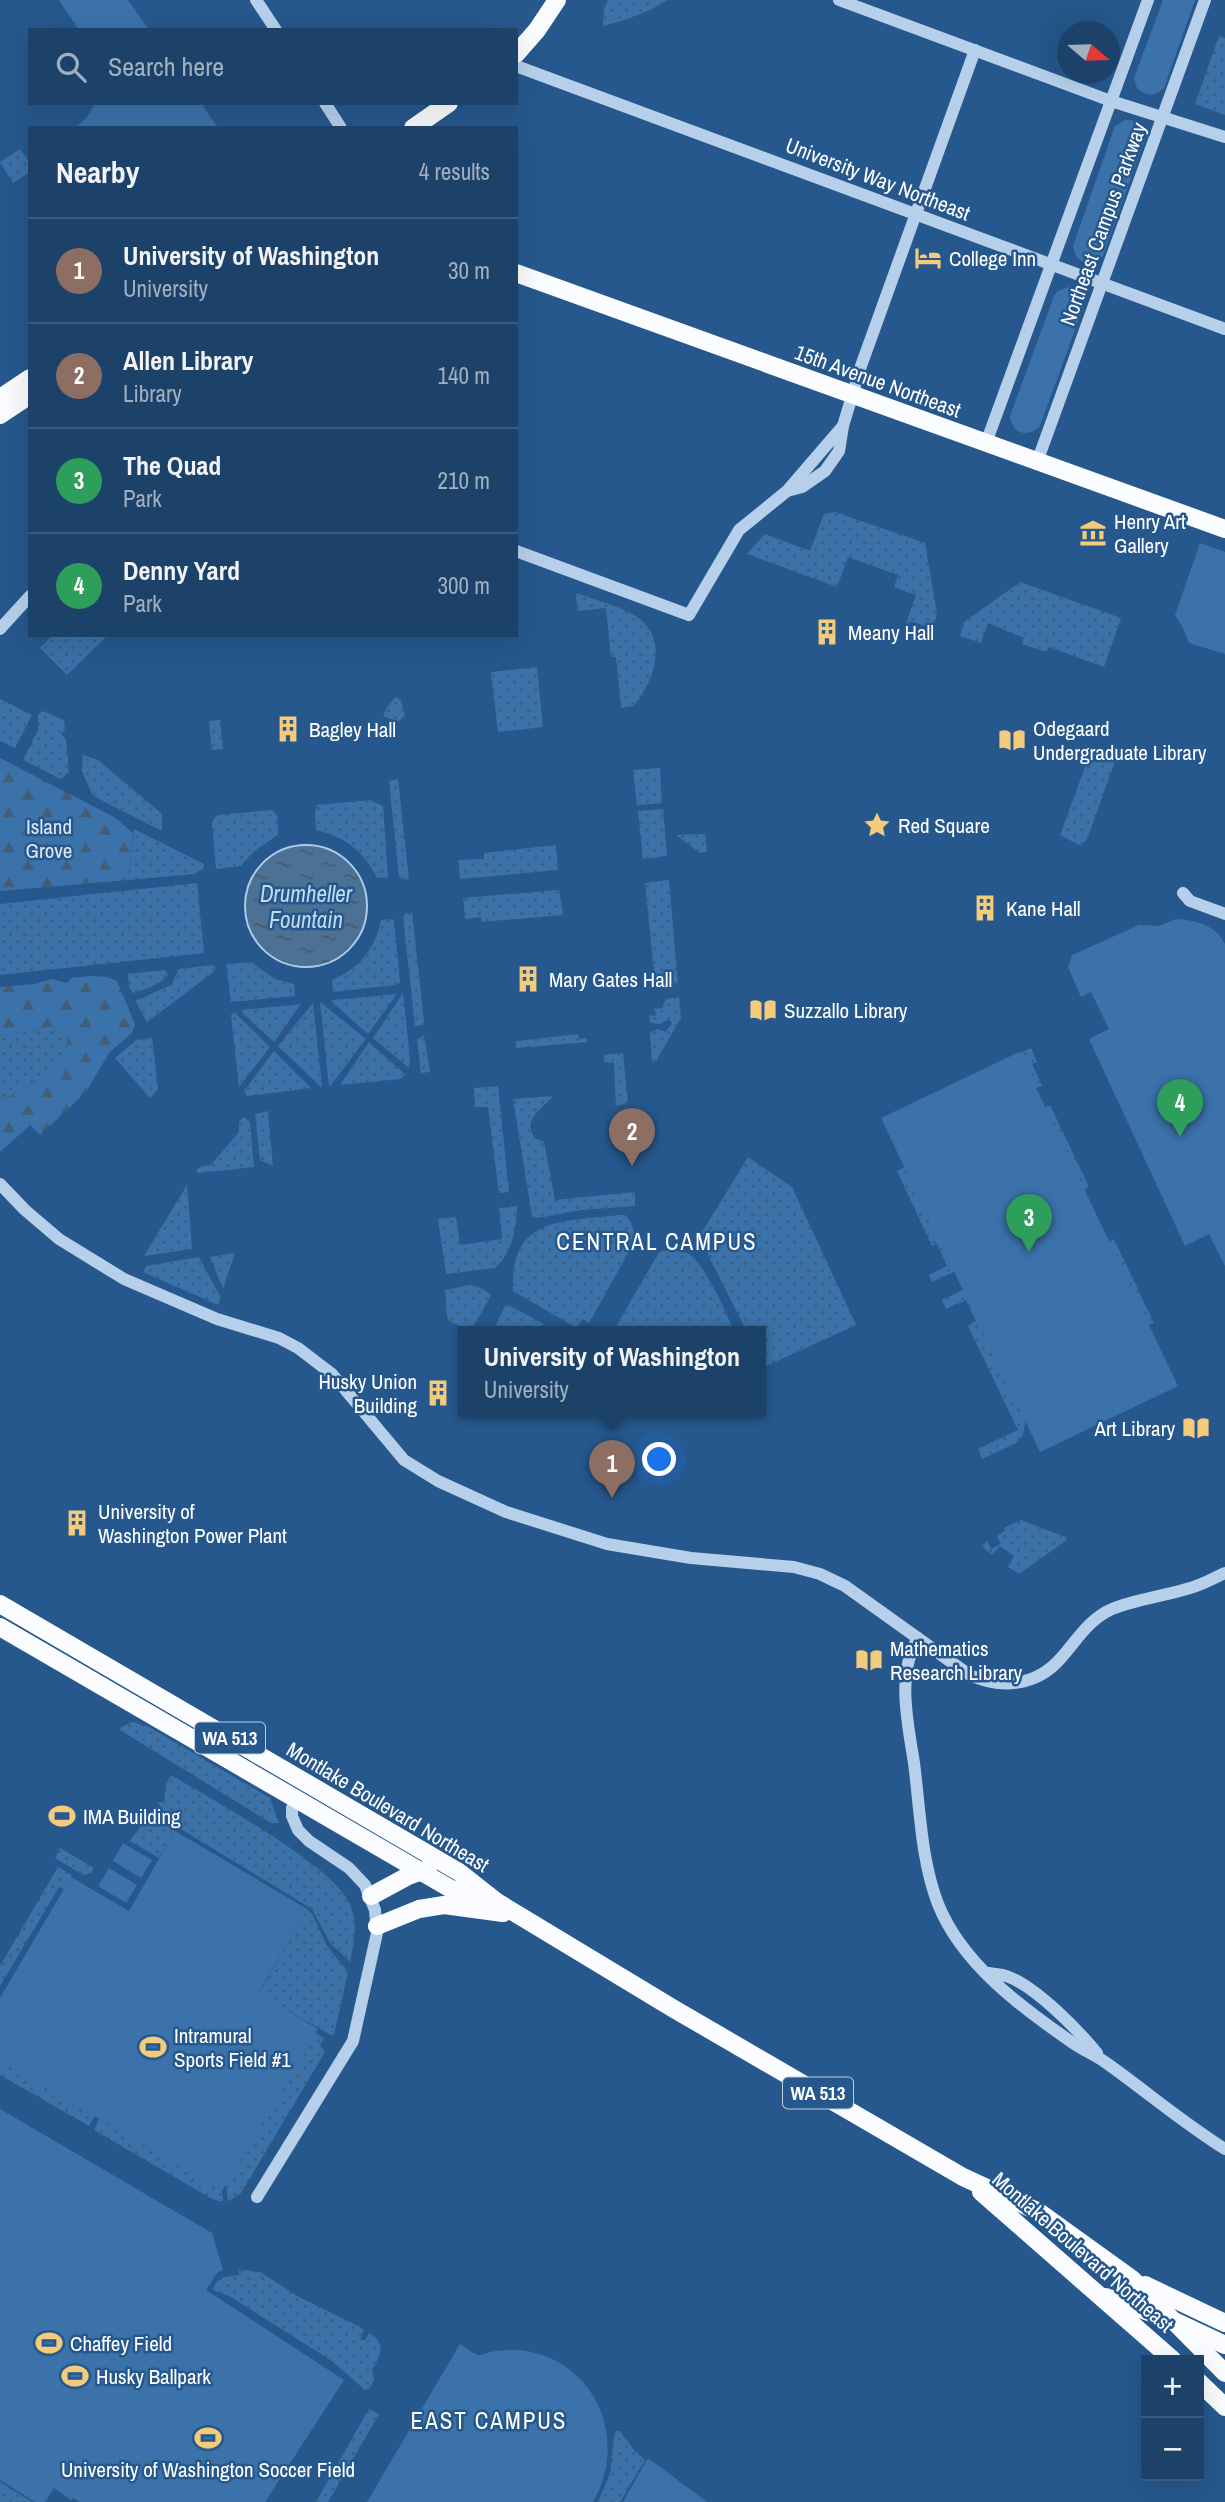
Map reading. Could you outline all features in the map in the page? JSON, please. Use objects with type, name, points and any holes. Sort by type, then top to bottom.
[{"type":"main road","points":[[518,52],[557,0]]},
{"type":"main road","points":[[416,126],[446,105]]},
{"type":"main road","name":"15th Avenue Northeast","points":[[518,274],[1225,529]]},
{"type":"main road","points":[[0,398],[28,379]]},
{"type":"main road","points":[[0,415],[28,396]]},
{"type":"main road","name":"Montlake Boulevard Northeast","points":[[0,1604],[459,1872],[497,1902],[674,2009],[963,2177],[1039,2212],[1132,2279],[1225,2373]]},
{"type":"main road","name":"Montlake Boulevard Northeast","points":[[0,1627],[452,1889],[497,1902]]},
{"type":"main road","points":[[118,1674],[127,1702]]},
{"type":"main road","points":[[268,1760],[275,1774],[291,1784],[296,1800]]},
{"type":"main road","points":[[370,1896],[420,1871],[459,1872]]},
{"type":"main road","points":[[377,1926],[419,1909],[444,1905],[519,1916]]},
{"type":"main road","name":"Montlake Boulevard Northeast","points":[[963,2177],[1167,2355]]},
{"type":"main road","points":[[1132,2279],[1225,2323]]},
{"type":"main road","points":[[1100,2295],[1174,2321],[1225,2345]]},
{"type":"main road","points":[[1204,2387],[1225,2407]]},
{"type":"street","points":[[256,0],[275,28]]},
{"type":"street","points":[[839,0],[1111,101],[1225,137]]},
{"type":"street","name":"Northeast Campus Parkway","points":[[986,443],[1148,0]]},
{"type":"street","name":"Northeast Campus Parkway","points":[[1037,462],[1205,0]]},
{"type":"street","points":[[518,552],[689,615],[739,530],[787,491],[843,426],[915,214],[975,50]]},
{"type":"street","name":"University Way Northeast","points":[[518,67],[1225,329]]},
{"type":"street","points":[[326,105],[340,126]]},
{"type":"street","points":[[0,629],[28,598]]},
{"type":"street","points":[[1183,893],[1190,901],[1225,914]]},
{"type":"street","points":[[0,1184],[25,1210],[59,1238],[124,1279],[217,1319],[279,1338],[298,1348],[332,1374],[404,1460],[452,1488],[520,1517],[607,1544],[691,1558],[794,1567],[820,1574],[845,1586],[976,1679],[995,1684],[1026,1681],[1052,1668],[1099,1616],[1113,1609],[1194,1587],[1225,1573]]},
{"type":"street","points":[[918,1638],[912,1648],[906,1670],[907,1717],[928,1868],[946,1921],[964,1949],[987,1973],[1010,1977],[1042,1999],[1082,2035],[1104,2061],[1182,2121],[1225,2150]]},
{"type":"street","points":[[257,2197],[353,2041],[376,1942],[377,1926],[370,1896],[358,1876],[298,1830],[292,1816],[296,1800]]},
{"type":"green space","points":[[59,0],[128,0],[148,28],[78,28]]},
{"type":"green space","points":[[608,0],[668,0],[637,16],[603,26],[604,9]]},
{"type":"green space","points":[[1163,0],[1195,0],[1164,88],[1157,93],[1147,94],[1137,88],[1134,78]]},
{"type":"green space","points":[[1219,36],[1225,38],[1225,115],[1195,104]]},
{"type":"green space","points":[[94,105],[202,105],[217,126],[77,126]]},
{"type":"green space","points":[[1125,120],[1139,124],[1146,136],[1103,256],[1093,262],[1084,262],[1077,257],[1073,246],[1115,126]]},
{"type":"green space","points":[[20,149],[28,160],[28,173],[13,183],[0,162]]},
{"type":"green space","points":[[1068,287],[1079,293],[1084,305],[1040,426],[1030,432],[1021,432],[1013,427],[1010,416],[1054,296]]},
{"type":"green space","points":[[835,512],[925,543],[937,614],[932,628],[910,621],[909,624],[906,623],[916,595],[894,587],[898,575],[848,557],[837,587],[747,554],[765,534],[810,551],[824,514]]},
{"type":"green space","points":[[1200,543],[1225,552],[1225,654],[1189,643],[1175,615]]},
{"type":"green space","points":[[1020,582],[1121,618],[1104,667],[1049,647],[1046,652],[1022,644],[1024,638],[988,623],[981,643],[960,636],[964,622]]},
{"type":"green space","points":[[577,593],[634,615],[645,624],[652,635],[655,647],[653,672],[642,696],[634,706],[621,708],[616,657],[611,657],[606,608],[578,611]]},
{"type":"green space","points":[[51,637],[106,637],[67,675],[40,648]]},
{"type":"green space","points":[[537,667],[543,727],[498,732],[491,672]]},
{"type":"green space","points":[[396,697],[401,701],[405,715],[398,722],[383,716]]},
{"type":"green space","points":[[0,699],[32,715],[15,748],[0,741]]},
{"type":"green space","points":[[43,711],[64,720],[65,729],[61,734],[66,739],[69,772],[61,779],[23,760],[38,730],[38,715]]},
{"type":"green space","points":[[220,720],[223,749],[212,750],[209,721]]},
{"type":"green space","points":[[1091,751],[1115,761],[1088,837],[1081,846],[1060,835]]},
{"type":"green space","points":[[83,755],[98,760],[162,814],[162,831],[93,796],[82,771]]},
{"type":"green space","name":"Island Grove","points":[[0,758],[114,817],[133,833],[128,880],[0,891]]},
{"type":"green space","points":[[660,768],[662,803],[637,805],[633,770]]},
{"type":"green space","points":[[398,779],[409,879],[403,880],[399,876],[389,781]]},
{"type":"green space","points":[[370,800],[383,806],[388,877],[377,878],[353,846],[336,836],[316,830],[317,805]]},
{"type":"green space","points":[[663,809],[667,856],[643,859],[638,811]]},
{"type":"green space","points":[[272,810],[277,815],[278,835],[254,851],[241,866],[216,869],[212,824],[214,818],[218,815]]},
{"type":"green space","points":[[134,829],[204,864],[203,869],[194,874],[128,880]]},
{"type":"green space","points":[[705,834],[707,852],[700,853],[676,835]]},
{"type":"green space","points":[[556,845],[558,870],[460,879],[458,860],[484,859],[484,853]]},
{"type":"green space","points":[[669,880],[678,984],[671,986],[655,981],[645,883]]},
{"type":"green space","points":[[197,883],[204,953],[0,975],[0,904]]},
{"type":"green space","points":[[559,890],[563,915],[481,922],[481,917],[465,919],[463,898]]},
{"type":"green space","points":[[412,912],[424,1021],[423,1025],[415,1026],[403,917]]},
{"type":"green space","points":[[1176,919],[1211,928],[1225,944],[1225,1266],[1209,1234],[1185,1246],[1089,1039],[1109,1029],[1091,992],[1081,997],[1068,967],[1072,955],[1139,925],[1158,926]]},
{"type":"green space","points":[[381,920],[394,921],[400,982],[395,985],[333,992],[332,980],[350,970],[364,957],[375,940]]},
{"type":"green space","points":[[251,962],[275,979],[294,984],[295,996],[231,1002],[226,964]]},
{"type":"green space","points":[[212,965],[216,968],[215,971],[147,1022],[135,1001],[171,985],[179,969]]},
{"type":"green space","points":[[165,970],[168,975],[152,987],[133,993],[129,987],[128,974]]},
{"type":"green space","points":[[107,977],[117,981],[135,1024],[132,1033],[109,1053],[86,1092],[40,1135],[30,1125],[0,1152],[0,1099],[20,1091],[42,1076],[60,1057],[68,1038],[60,1027],[53,1026],[0,1036],[0,987],[34,984],[52,979],[67,983],[71,978]]},
{"type":"green space","points":[[403,993],[410,1059],[409,1068],[373,1038]]},
{"type":"green space","points":[[397,994],[368,1034],[332,1002],[333,1000]]},
{"type":"green space","points":[[679,997],[681,1018],[656,1061],[652,1062],[650,1032],[658,1029],[665,1032],[672,1024],[667,1020],[660,1024],[650,1023],[649,1015],[655,1016],[654,1009],[662,1008],[666,999]]},
{"type":"green space","points":[[320,1002],[366,1039],[330,1086],[329,1086]]},
{"type":"green space","points":[[313,1003],[322,1087],[278,1046]]},
{"type":"green space","points":[[301,1004],[274,1042],[241,1012],[242,1010]]},
{"type":"green space","points":[[234,1012],[270,1047],[239,1087],[231,1015]]},
{"type":"green space","points":[[60,1027],[68,1038],[60,1057],[31,1084],[0,1099],[0,1036]]},
{"type":"green space","points":[[578,1034],[579,1039],[587,1038],[587,1042],[516,1048],[516,1041]]},
{"type":"green space","points":[[424,1035],[430,1072],[421,1073],[417,1040]]},
{"type":"green space","points":[[152,1038],[158,1089],[150,1098],[115,1058],[136,1040]]},
{"type":"green space","points":[[369,1042],[406,1075],[400,1079],[340,1085]]},
{"type":"green space","points":[[1031,1048],[1037,1062],[1032,1064],[1042,1086],[1034,1089],[1008,1072],[1020,1053]]},
{"type":"green space","points":[[274,1051],[311,1088],[247,1096],[244,1091]]},
{"type":"green space","points":[[1019,1052],[1178,1386],[1040,1452],[881,1118]]},
{"type":"green space","points":[[623,1053],[628,1103],[616,1106],[614,1063],[604,1062],[604,1055]]},
{"type":"green space","points":[[498,1086],[509,1192],[499,1193],[488,1107],[475,1107],[474,1088]]},
{"type":"green space","points":[[553,1096],[535,1114],[531,1131],[535,1138],[544,1142],[555,1200],[635,1192],[635,1206],[581,1210],[538,1218],[532,1216],[513,1099]]},
{"type":"green space","points":[[1050,1105],[1089,1187],[1070,1197],[1042,1109]]},
{"type":"green space","points":[[268,1111],[273,1166],[260,1160],[255,1114]]},
{"type":"green space","points":[[243,1117],[250,1122],[254,1167],[198,1173],[196,1171],[201,1166],[211,1165],[239,1132],[239,1122]]},
{"type":"green space","points":[[748,1157],[792,1187],[856,1325],[766,1366],[766,1326],[744,1326],[699,1237]]},
{"type":"green space","points":[[910,1164],[964,1267],[932,1282],[929,1275],[947,1266],[937,1244],[932,1246],[897,1171]]},
{"type":"green space","points":[[187,1185],[192,1249],[144,1256]]},
{"type":"green space","points":[[517,1206],[510,1247],[495,1268],[446,1274],[438,1219],[456,1217],[460,1245],[502,1239],[499,1208]]},
{"type":"green space","points":[[625,1215],[631,1222],[633,1235],[631,1248],[589,1323],[582,1319],[578,1326],[574,1326],[513,1291],[514,1266],[520,1248],[530,1236],[560,1222]]},
{"type":"green space","points":[[1114,1239],[1154,1323],[1147,1326],[1094,1249]]},
{"type":"green space","points":[[676,1250],[695,1259],[715,1290],[731,1326],[616,1326],[660,1252]]},
{"type":"green space","points":[[235,1253],[223,1289],[210,1257]]},
{"type":"green space","points":[[199,1257],[221,1298],[218,1305],[143,1272],[146,1266]]},
{"type":"green space","points":[[470,1285],[491,1295],[474,1326],[460,1326],[449,1321],[447,1317],[445,1290]]},
{"type":"green space","points":[[971,1286],[1030,1392],[1023,1435],[1016,1443],[982,1459],[978,1449],[1018,1430],[968,1326],[976,1321],[966,1300],[946,1309],[942,1300]]},
{"type":"green space","points":[[506,1304],[544,1324],[543,1326],[495,1326]]},
{"type":"green space","points":[[1021,1520],[1066,1537],[1067,1540],[1019,1574],[1008,1567],[1014,1556],[1000,1546],[992,1555],[982,1546],[987,1541],[991,1549],[1001,1544],[997,1536],[1005,1531],[1004,1528]]},
{"type":"green space","points":[[132,1722],[147,1726],[270,1798],[279,1823],[271,1823],[120,1730]]},
{"type":"green space","points":[[171,1775],[296,1852],[339,1888],[350,1904],[354,1918],[350,1962],[330,1943],[312,1909],[171,1823],[158,1802],[164,1802],[166,1785]]},
{"type":"green space","points":[[155,1806],[161,1818],[175,1831],[159,1858],[130,1841]]},
{"type":"green space","name":"Intramural Sports Field #1","points":[[175,1831],[307,1909],[258,1993],[318,2029],[222,2191],[0,2061],[0,1998],[71,1877],[129,1911]]},
{"type":"green space","points":[[123,1843],[152,1860],[141,1878],[113,1861]]},
{"type":"green space","points":[[60,1848],[94,1868],[91,1873],[83,1875],[55,1858]]},
{"type":"green space","points":[[58,1867],[72,1875],[64,1889],[59,1887],[0,1986],[0,1966]]},
{"type":"green space","points":[[109,1868],[137,1885],[126,1903],[98,1886]]},
{"type":"green space","points":[[307,1909],[327,1946],[348,1972],[334,2035],[258,1994]]},
{"type":"green space","points":[[315,2033],[324,2038],[320,2046],[325,2052],[241,2193],[228,2202],[226,2184]]},
{"type":"green space","points":[[0,2061],[95,2116],[89,2126],[0,2075]]},
{"type":"green space","name":"Husky Ballpark","points":[[0,2109],[212,2233],[223,2270],[218,2272],[206,2290],[344,2380],[265,2502],[80,2502],[73,2498],[71,2500],[54,2488],[45,2502],[35,2502],[0,2480]]},
{"type":"green space","points":[[99,2119],[222,2191],[223,2202],[212,2199],[94,2130]]},
{"type":"green space","points":[[239,2270],[260,2272],[299,2297],[358,2326],[364,2330],[360,2340],[365,2340],[369,2333],[375,2337],[381,2350],[372,2370],[374,2380],[370,2388],[365,2390],[332,2361],[229,2296],[213,2290],[219,2280],[239,2275]]},
{"type":"green space","points":[[460,2344],[479,2355],[518,2350],[552,2359],[572,2372],[588,2389],[600,2409],[606,2431],[607,2455],[603,2479],[593,2502],[367,2502]]},
{"type":"green space","points":[[369,2409],[379,2414],[328,2502],[316,2502]]},
{"type":"green space","points":[[616,2431],[620,2431],[645,2460],[620,2502],[598,2502],[610,2474]]},
{"type":"green space","points":[[648,2458],[707,2502],[623,2502]]},
{"type":"green space","points":[[0,2482],[32,2502],[0,2502]]},
{"type":"water","name":"Drumheller Fountain","points":[[306,845],[329,849],[349,863],[363,883],[367,906],[363,929],[349,949],[329,963],[306,967],[283,963],[263,949],[249,929],[245,906],[249,883],[263,863],[283,849]]},
{"type":"place","name":"College Inn","points":[[928,258]]},
{"type":"place","name":"Henry Art Gallery","points":[[1093,533]]},
{"type":"place","name":"Meany Hall","points":[[827,632]]},
{"type":"place","name":"Bagley Hall","points":[[288,729]]},
{"type":"place","name":"Odegaard Undergraduate Library","points":[[1012,740]]},
{"type":"place","name":"Red Square","points":[[877,825]]},
{"type":"place","name":"Kane Hall","points":[[985,908]]},
{"type":"place","name":"Mary Gates Hall","points":[[528,979]]},
{"type":"place","name":"Suzzallo Library","points":[[763,1010]]},
{"type":"place","name":"Denny Yard","points":[[1180,1137]]},
{"type":"place","name":"Allen Library","points":[[632,1166]]},
{"type":"place","name":"The Quad","points":[[1029,1252]]},
{"type":"place","name":"Husky Union Building","points":[[438,1393]]},
{"type":"place","name":"Art Library","points":[[1196,1428]]},
{"type":"place","name":"University of Washington","points":[[612,1498]]},
{"type":"place","name":"University of Washington Power Plant","points":[[77,1523]]},
{"type":"place","name":"Mathematics Research Library","points":[[869,1660]]},
{"type":"place","name":"IMA Building","points":[[62,1816]]},
{"type":"place","name":"Intramural Sports Field #1","points":[[153,2047]]},
{"type":"place","name":"Chaffey Field","points":[[49,2343]]},
{"type":"place","name":"Husky Ballpark","points":[[75,2376]]},
{"type":"place","name":"University of Washington Soccer Field","points":[[208,2438]]},
{"type":"district","name":"CENTRAL CAMPUS","points":[[657,1241]]},
{"type":"district","name":"EAST CAMPUS","points":[[489,2420]]}]
